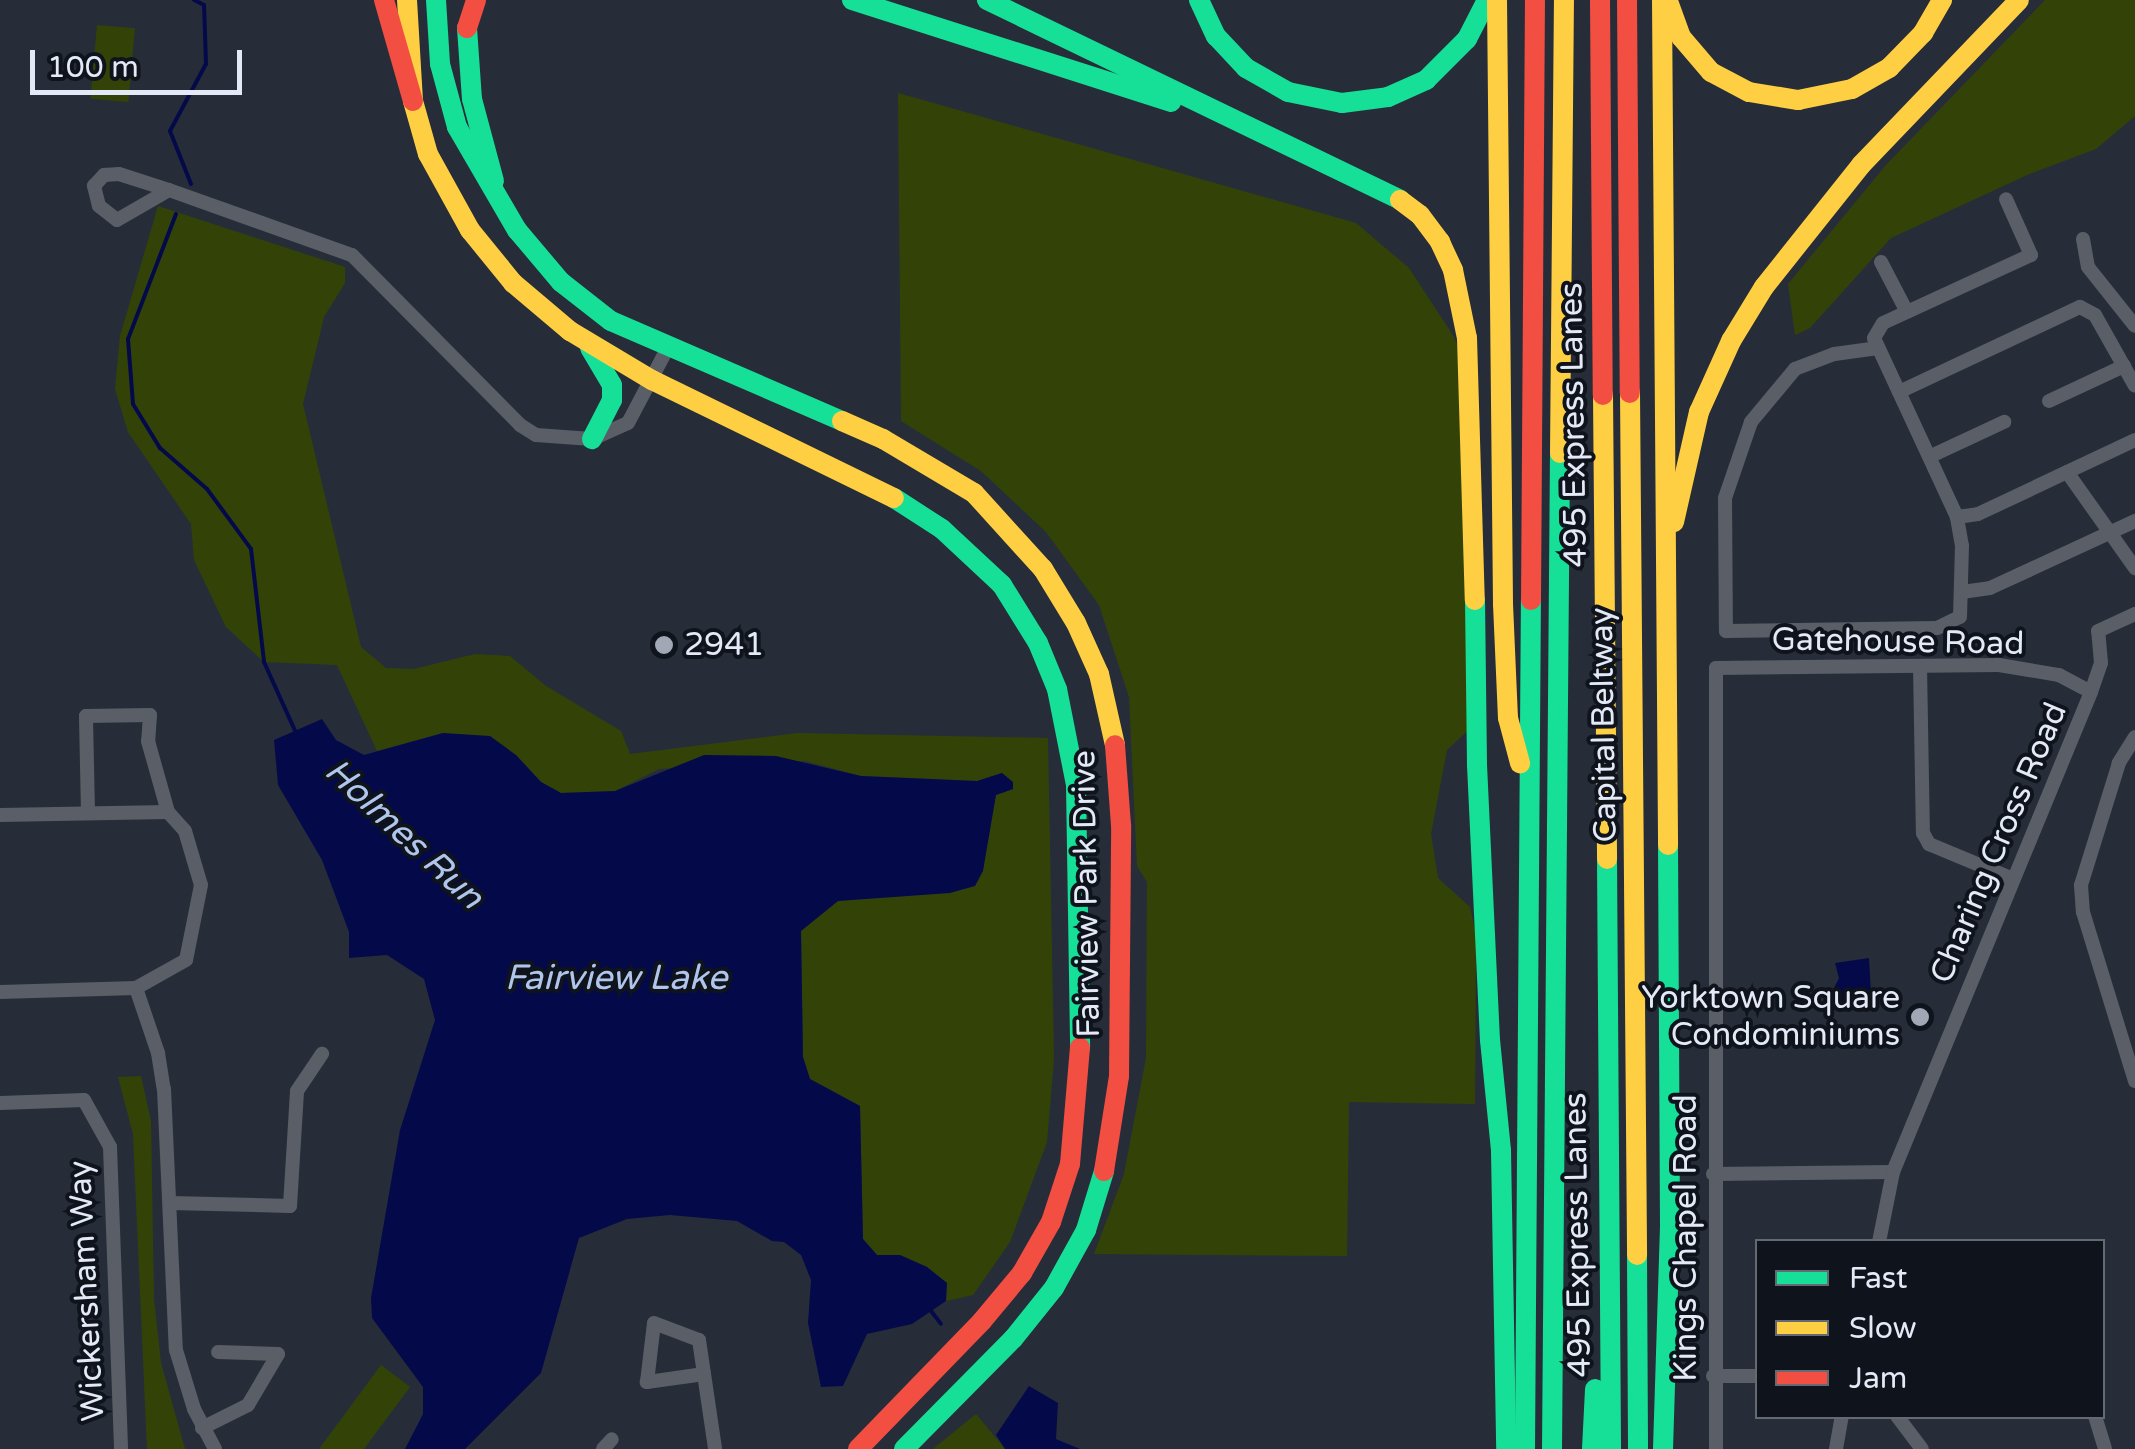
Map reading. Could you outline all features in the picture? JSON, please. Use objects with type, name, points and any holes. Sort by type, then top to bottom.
[{"type":"main road","points":[[384,0],[413,101]]},
{"type":"main road","name":"Fairview Park Drive","points":[[407,0],[413,101],[428,154],[470,230],[513,284],[586,341],[652,380],[889,495],[962,546],[1002,585],[1038,643],[1058,688],[1070,735],[1076,785],[1080,1084],[1070,1164],[1050,1222],[1022,1272],[982,1321],[858,1449]]},
{"type":"main road","name":"Fairview Park Drive","points":[[436,0],[447,98],[475,164],[534,252],[586,304],[611,321],[883,440],[974,494],[1020,540],[1060,594],[1088,647],[1113,726],[1120,797],[1120,1076],[1114,1130],[1097,1202],[1054,1288],[1013,1339],[904,1449]]},
{"type":"main road","points":[[476,0],[467,28],[472,98],[499,202]]},
{"type":"main road","points":[[852,0],[1280,138]]},
{"type":"main road","points":[[987,0],[1389,192],[1420,215],[1440,242],[1452,270],[1468,338],[1473,427],[1477,765],[1490,1040],[1501,1151],[1506,1449]]},
{"type":"main road","points":[[1200,4],[1216,36],[1246,68],[1288,92],[1342,104],[1388,97],[1426,80],[1467,39],[1487,0]]},
{"type":"main road","points":[[1498,0],[1503,604],[1508,718],[1527,789]]},
{"type":"main road","points":[[1525,1449],[1535,0]]},
{"type":"main road","name":"495 Express Lanes","points":[[1552,1449],[1564,0]]},
{"type":"main road","name":"495 Express Lanes","points":[[1600,0],[1611,1449]]},
{"type":"main road","name":"Capital Beltway","points":[[1627,0],[1638,1449]]},
{"type":"main road","points":[[1665,0],[1681,37],[1711,72],[1748,92],[1798,100],[1852,89],[1890,68],[1923,33],[1942,0]]},
{"type":"main road","points":[[1662,1449],[1670,1224],[1663,626],[1665,0]]},
{"type":"main road","points":[[1663,626],[1685,462],[1699,412],[1731,341],[1817,216],[2020,0]]},
{"type":"main road","points":[[586,341],[612,385],[609,414],[592,440]]},
{"type":"main road","points":[[1592,1449],[1606,1151]]},
{"type":"main road","points":[[1555,1213],[1567,1449]]},
{"type":"street","points":[[169,190],[117,220],[100,206],[94,186],[97,179],[112,173],[169,190],[352,255],[371,269],[520,425],[536,435],[592,440],[628,423],[668,347]]},
{"type":"street","points":[[1878,348],[1834,354],[1795,369],[1751,422],[1725,498],[1726,631],[1937,628],[1960,617],[1957,517],[1932,456],[1878,348],[1877,330],[2031,254],[2006,199]]},
{"type":"street","points":[[2083,239],[2088,267],[2135,326]]},
{"type":"street","points":[[1882,262],[1907,312]]},
{"type":"street","points":[[1899,392],[2080,306],[2094,315],[2135,386]]},
{"type":"street","points":[[2049,401],[2124,366]]},
{"type":"street","points":[[1932,456],[2004,422]]},
{"type":"street","points":[[1957,517],[1978,514],[2135,440]]},
{"type":"street","points":[[2066,472],[2135,568]]},
{"type":"street","points":[[1962,592],[1990,588],[2135,520]]},
{"type":"street","points":[[2092,692],[2101,663],[2098,631],[2135,614]]},
{"type":"street","points":[[1920,666],[1923,834],[1930,844],[2012,879]]},
{"type":"street","name":"Gatehouse Road","points":[[1716,668],[1999,666],[2059,676],[2092,692]]},
{"type":"street","name":"Kings Chapel Road","points":[[1716,668],[1716,1449]]},
{"type":"street","name":"Charing Cross Road","points":[[1879,1239],[1893,1172],[2092,692]]},
{"type":"street","points":[[0,992],[136,988],[186,960],[201,885],[184,831],[168,812],[148,741],[150,715],[86,716],[88,812]]},
{"type":"street","points":[[2135,737],[2119,763],[2083,865],[2080,885],[2083,912],[2135,1081]]},
{"type":"street","points":[[0,815],[168,812]]},
{"type":"street","points":[[136,988],[152,1032],[164,1090],[176,1350],[202,1428],[216,1449]]},
{"type":"street","points":[[170,1203],[290,1206],[297,1091],[322,1054]]},
{"type":"street","name":"Wickersham Way","points":[[0,1103],[84,1100],[110,1147],[121,1449]]},
{"type":"street","points":[[1713,1174],[1893,1172]]},
{"type":"street","points":[[704,1374],[648,1382],[654,1323],[699,1340],[704,1374],[715,1449]]},
{"type":"street","points":[[202,1428],[248,1405],[278,1354],[218,1352]]},
{"type":"street","points":[[1713,1376],[1755,1376]]},
{"type":"street","points":[[1836,1449],[1841,1419]]},
{"type":"street","points":[[1899,1419],[1922,1449]]},
{"type":"street","points":[[2096,1419],[2104,1449]]},
{"type":"green space","points":[[2045,0],[2135,0],[2135,116],[2096,149],[2027,175],[1891,238],[1810,328],[1795,335],[1788,284],[1886,165]]},
{"type":"green space","points":[[97,25],[135,28],[128,102],[91,99]]},
{"type":"green space","points":[[898,93],[1356,223],[1409,268],[1461,354],[1474,725],[1447,750],[1431,834],[1438,878],[1470,907],[1476,934],[1475,1104],[1349,1102],[1347,1256],[1094,1254],[1124,1174],[1146,1058],[1147,882],[1137,866],[1129,697],[1099,605],[1046,532],[981,471],[901,421]]},
{"type":"green space","points":[[158,206],[345,267],[345,283],[324,317],[303,404],[361,647],[386,668],[414,669],[475,654],[510,656],[546,686],[621,731],[630,754],[797,733],[1048,738],[1054,1059],[1047,1142],[1010,1242],[973,1295],[946,1301],[947,1283],[927,1267],[900,1255],[877,1255],[863,1239],[860,1106],[810,1079],[803,1057],[801,931],[838,901],[863,897],[988,830],[996,795],[1013,789],[1002,773],[977,781],[861,776],[805,761],[659,769],[615,791],[561,793],[541,782],[516,755],[443,733],[377,751],[337,665],[264,662],[226,627],[194,560],[191,524],[128,432],[115,389],[120,336]]},
{"type":"green space","points":[[141,1076],[151,1121],[154,1299],[161,1363],[185,1449],[147,1449],[133,1134],[118,1077]]},
{"type":"green space","points":[[381,1365],[410,1387],[364,1449],[319,1449]]},
{"type":"green space","points":[[976,1414],[1005,1449],[933,1449]]},
{"type":"water","name":"Fairview Lake","points":[[322,719],[336,740],[364,755],[443,733],[490,736],[516,755],[541,782],[561,793],[615,791],[704,755],[776,756],[861,776],[977,781],[1002,773],[1013,782],[1013,789],[996,795],[983,871],[975,886],[950,893],[838,901],[801,931],[803,1057],[810,1079],[860,1106],[863,1239],[877,1255],[900,1255],[927,1267],[947,1283],[946,1301],[912,1324],[867,1334],[843,1386],[821,1387],[808,1323],[811,1280],[801,1255],[784,1242],[772,1241],[737,1221],[670,1215],[627,1219],[579,1238],[541,1373],[465,1449],[405,1449],[423,1414],[423,1387],[372,1318],[371,1298],[400,1130],[435,1020],[424,979],[387,955],[349,958],[349,932],[322,860],[278,785],[274,740]]},
{"type":"water","points":[[1869,958],[1871,993],[1854,992],[1842,1002],[1832,992],[1839,978],[1835,963]]},
{"type":"water","points":[[1029,1386],[1058,1403],[1056,1439],[1080,1449],[1005,1449],[996,1435]]},
{"type":"waterway","name":"Holmes Run","points":[[191,184],[170,131],[206,64],[204,5],[194,0]]},
{"type":"waterway","name":"Holmes Run","points":[[176,214],[128,339],[133,404],[160,448],[207,489],[251,549],[264,662],[296,733]]},
{"type":"waterway","name":"Holmes Run","points":[[931,1311],[941,1324]]},
{"type":"traffic: fast","points":[[436,0],[440,64],[457,127],[517,230],[561,282],[611,321],[842,421]]},
{"type":"traffic: fast","points":[[852,0],[1171,102]]},
{"type":"traffic: fast","points":[[987,0],[1400,200]]},
{"type":"traffic: fast","points":[[1199,0],[1216,36],[1246,68],[1288,92],[1342,103],[1388,97],[1426,80],[1467,39],[1487,0]]},
{"type":"traffic: fast","points":[[467,28],[472,99],[494,181]]},
{"type":"traffic: fast","points":[[590,348],[612,385],[612,400],[592,439]]},
{"type":"traffic: fast","points":[[1552,1449],[1560,453]]},
{"type":"traffic: fast","points":[[894,498],[942,529],[1002,585],[1038,643],[1057,689],[1076,785],[1080,1047]]},
{"type":"traffic: fast","points":[[1475,600],[1477,765],[1490,1040],[1501,1151],[1506,1449]]},
{"type":"traffic: fast","points":[[1525,1449],[1531,600]]},
{"type":"traffic: fast","points":[[1663,1449],[1670,1224],[1668,845]]},
{"type":"traffic: fast","points":[[1607,859],[1611,1449]]},
{"type":"traffic: fast","points":[[904,1449],[1013,1339],[1054,1288],[1086,1230],[1104,1171]]},
{"type":"traffic: fast","points":[[1637,1255],[1638,1449]]},
{"type":"traffic: fast","points":[[1592,1449],[1595,1389]]},
{"type":"traffic: slow","points":[[407,0],[413,101],[428,154],[470,230],[513,283],[570,331],[652,380],[894,498]]},
{"type":"traffic: slow","points":[[1497,0],[1503,604],[1508,718],[1520,763]]},
{"type":"traffic: slow","points":[[1560,453],[1564,0]]},
{"type":"traffic: slow","points":[[1662,0],[1668,845]]},
{"type":"traffic: slow","points":[[1669,4],[1681,37],[1711,72],[1749,92],[1798,100],[1852,89],[1889,68],[1923,33],[1942,0]]},
{"type":"traffic: slow","points":[[1674,522],[1699,412],[1731,341],[1764,287],[1861,165],[2019,0]]},
{"type":"traffic: slow","points":[[1400,200],[1420,215],[1440,242],[1453,270],[1467,338],[1475,600]]},
{"type":"traffic: slow","points":[[1630,393],[1637,1255]]},
{"type":"traffic: slow","points":[[1603,395],[1607,859]]},
{"type":"traffic: slow","points":[[842,421],[883,439],[974,493],[1043,569],[1076,623],[1099,674],[1115,745]]},
{"type":"traffic: jam","points":[[384,0],[413,101]]},
{"type":"traffic: jam","points":[[467,28],[476,0]]},
{"type":"traffic: jam","points":[[1531,600],[1535,0]]},
{"type":"traffic: jam","points":[[1600,0],[1603,395]]},
{"type":"traffic: jam","points":[[1627,0],[1630,393]]},
{"type":"traffic: jam","points":[[1104,1171],[1119,1076],[1121,825],[1115,745]]},
{"type":"traffic: jam","points":[[858,1449],[982,1321],[1022,1273],[1051,1222],[1070,1164],[1080,1047]]},
{"type":"place","name":"2941","points":[[664,645]]},
{"type":"place","name":"Yorktown Square Condominiums","points":[[1920,1017]]}]
